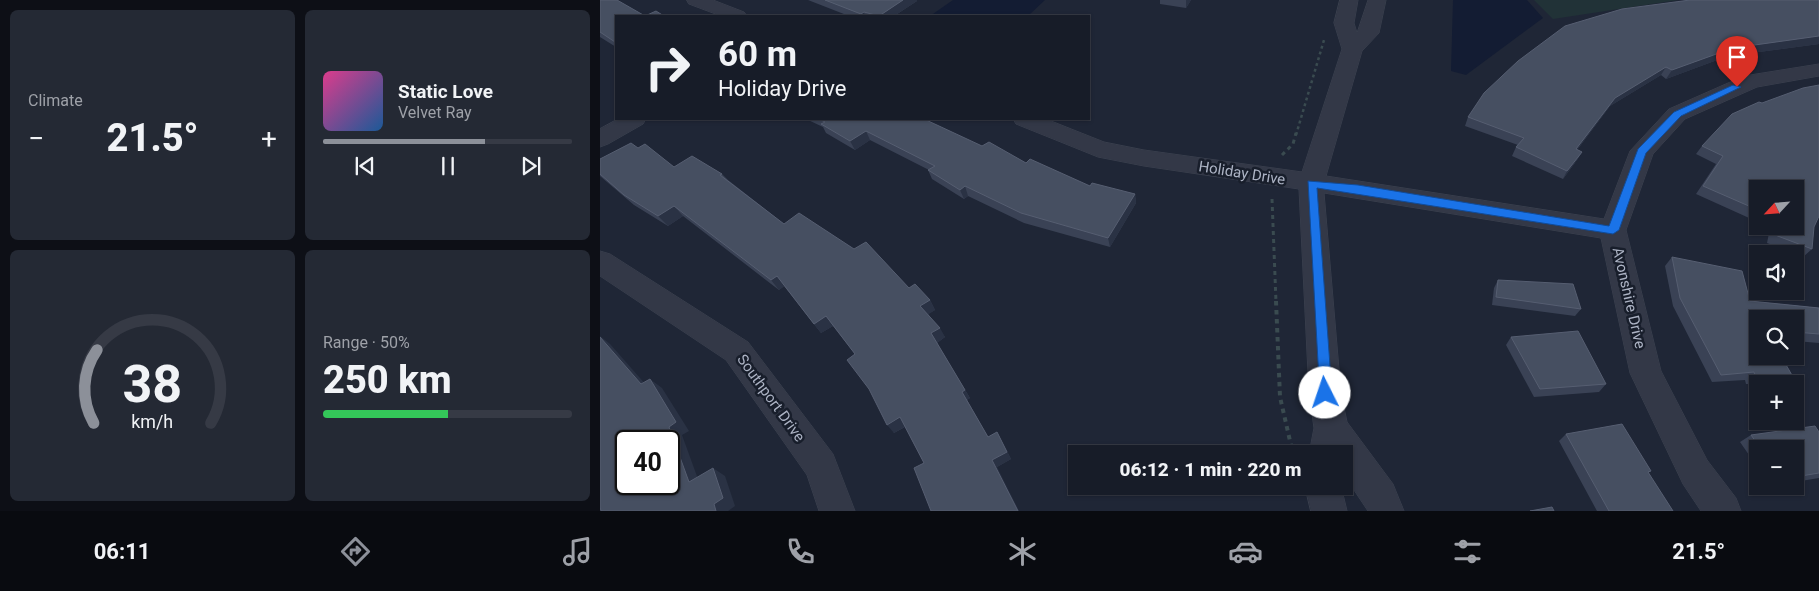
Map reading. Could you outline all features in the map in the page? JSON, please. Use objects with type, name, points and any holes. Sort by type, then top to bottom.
[{"type":"street","points":[[696,0],[734,15]]},
{"type":"street","points":[[1349,0],[1344,23],[1352,49]]},
{"type":"street","points":[[1377,0],[1369,33],[1352,49],[1312,184],[1328,441],[1380,497],[1386,511]]},
{"type":"street","name":"Avonshire Drive","points":[[1723,511],[1695,472],[1646,373],[1613,230],[1642,152],[1677,114],[1752,81],[1819,70]]},
{"type":"street","points":[[600,139],[633,120]]},
{"type":"street","name":"Holiday Drive","points":[[1027,120],[1061,132],[1098,149],[1613,230]]},
{"type":"street","name":"Southport Drive","points":[[600,262],[738,351],[821,466],[837,511]]},
{"type":"street","points":[[1325,495],[1329,511]]},
{"type":"shaded area","points":[[1534,0],[1678,0],[1553,19]]},
{"type":"water","points":[[953,0],[1045,0],[1029,15],[931,15]]},
{"type":"water","points":[[1453,0],[1527,0],[1543,18],[1466,75],[1451,71]]},
{"type":"building","points":[[600,0],[617,0],[643,15],[615,15],[615,42],[600,32]]},
{"type":"building","points":[[825,0],[903,0],[880,15],[864,12],[861,14]]},
{"type":"building","points":[[1690,0],[1819,0],[1819,36],[1733,48],[1672,70],[1666,67],[1615,98],[1576,149],[1582,152],[1567,171],[1516,147],[1524,138],[1468,117],[1484,93],[1518,61],[1565,26],[1622,9]]},
{"type":"building","points":[[656,11],[662,15],[647,15]]},
{"type":"building","points":[[1819,85],[1819,216],[1814,227],[1812,249],[1775,235],[1804,235],[1804,180],[1749,180],[1749,206],[1703,186],[1723,156],[1702,146],[1732,114],[1759,102],[1762,103],[1803,88]]},
{"type":"building","points":[[821,120],[926,120],[982,146],[989,142],[1026,163],[1030,159],[1090,186],[1092,183],[1135,194],[1108,238],[1021,213],[965,186],[960,190],[928,170],[935,166],[866,131],[850,141],[821,124],[825,122]]},
{"type":"building","points":[[631,143],[638,148],[645,144],[674,167],[692,156],[722,174],[720,175],[784,224],[799,213],[854,249],[866,242],[909,288],[915,284],[930,300],[920,306],[940,328],[931,333],[965,390],[962,392],[988,437],[997,432],[1007,452],[992,460],[1018,511],[931,511],[914,468],[924,463],[900,417],[887,425],[869,389],[847,360],[855,354],[826,316],[814,324],[777,276],[771,280],[674,206],[658,216],[624,195],[600,174],[600,159]]},
{"type":"building","points":[[1672,257],[1742,271],[1750,301],[1819,308],[1819,334],[1804,333],[1804,310],[1749,310],[1749,365],[1786,365],[1792,375],[1755,375],[1754,372],[1721,375],[1680,298]]},
{"type":"building","points":[[1498,280],[1573,284],[1581,309],[1496,297]]},
{"type":"building","points":[[1578,331],[1606,384],[1540,389],[1511,337]]},
{"type":"building","points":[[600,337],[641,384],[650,379],[676,422],[669,427],[670,430],[615,430],[615,495],[680,495],[680,457],[689,482],[713,468],[723,498],[714,504],[716,511],[601,511]]},
{"type":"building","points":[[1622,424],[1651,471],[1648,472],[1673,511],[1609,511],[1566,434]]},
{"type":"building","points":[[1815,426],[1819,432],[1819,473],[1804,476],[1804,440],[1755,440],[1751,435],[1787,430],[1804,430],[1804,428]]},
{"type":"building","points":[[1552,507],[1554,511],[1530,511]]},
{"type":"route","points":[[1325,393],[1312,184],[1358,189],[1613,230],[1642,152],[1677,114],[1737,87]]}]
